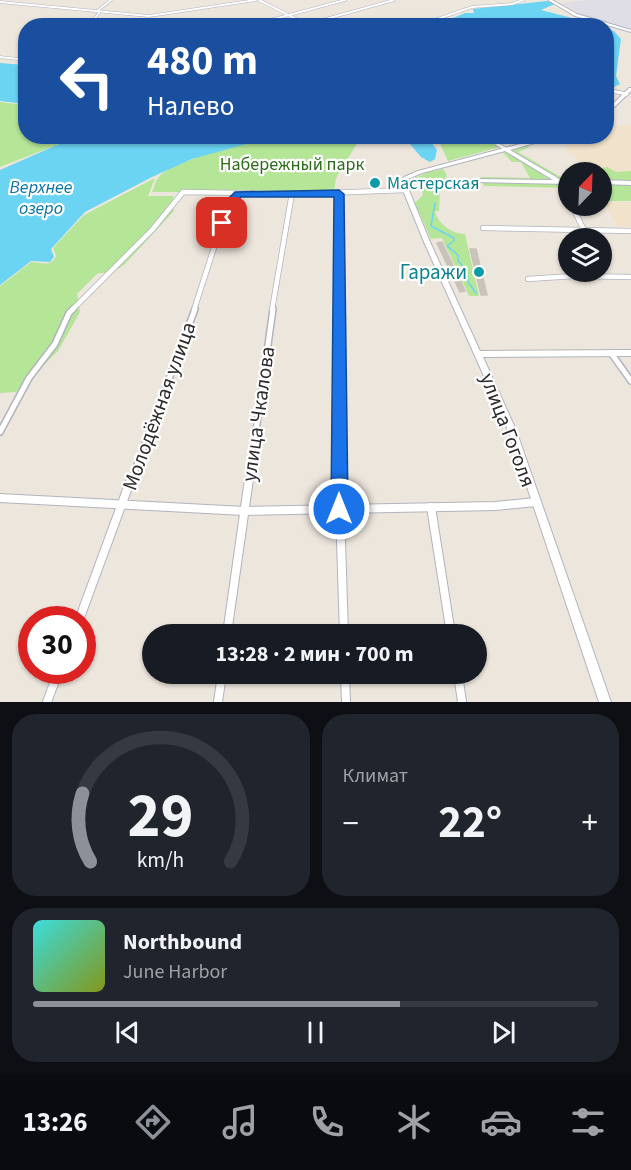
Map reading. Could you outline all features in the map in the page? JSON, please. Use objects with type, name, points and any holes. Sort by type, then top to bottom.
[{"type":"main road","points":[[551,0],[576,15],[586,18]]},
{"type":"main road","points":[[614,27],[631,32]]},
{"type":"main road","points":[[614,107],[630,93]]},
{"type":"main road","points":[[405,190],[406,178],[420,172],[529,144]]},
{"type":"main road","points":[[507,150],[558,181]]},
{"type":"main road","points":[[478,180],[558,182]]},
{"type":"main road","points":[[612,182],[631,183]]},
{"type":"main road","name":"улица Гоголя","points":[[405,190],[512,430],[605,702]]},
{"type":"main road","points":[[478,354],[631,353]]},
{"type":"street","points":[[93,18],[111,0]]},
{"type":"street","points":[[0,2],[149,16],[258,0],[296,18]]},
{"type":"street","points":[[329,0],[335,2]]},
{"type":"street","points":[[279,18],[345,0]]},
{"type":"street","points":[[333,18],[394,0]]},
{"type":"street","points":[[439,18],[458,11],[491,4],[517,3],[523,0]]},
{"type":"street","points":[[0,57],[18,59]]},
{"type":"street","points":[[614,91],[630,93]]},
{"type":"street","points":[[497,144],[507,150]]},
{"type":"street","points":[[0,432],[29,378],[55,344],[69,313],[152,230],[183,192],[339,194],[405,190]]},
{"type":"street","name":"улица Чкалова","points":[[228,624],[274,299],[292,193]]},
{"type":"street","name":"Молодёжная улица","points":[[84,606],[199,297],[228,204],[238,194]]},
{"type":"street","points":[[339,194],[339,509],[344,624]]},
{"type":"street","points":[[483,228],[558,229]]},
{"type":"street","points":[[612,231],[631,231]]},
{"type":"street","points":[[528,279],[574,276],[631,277]]},
{"type":"street","points":[[611,353],[631,381]]},
{"type":"street","points":[[0,498],[244,511],[536,502]]},
{"type":"street","points":[[431,507],[450,624]]},
{"type":"street","points":[[47,702],[54,684]]},
{"type":"street","points":[[218,702],[221,684]]},
{"type":"street","points":[[345,684],[346,702]]},
{"type":"street","points":[[459,684],[462,702]]},
{"type":"shaded area","points":[[586,0],[631,0],[631,30],[614,25],[614,18],[592,18],[562,3]]},
{"type":"shaded area","points":[[631,125],[631,179],[612,179],[612,162],[582,162],[564,149],[569,147],[565,144],[614,144],[614,126]]},
{"type":"shaded area","points":[[612,201],[631,202],[631,227],[618,227],[612,216]]},
{"type":"green space","points":[[0,102],[18,104],[18,144],[58,144],[0,167]]},
{"type":"green space","name":"Набережный парк","points":[[246,144],[357,144],[336,178],[334,192],[152,192],[158,178],[166,171],[213,153]]},
{"type":"green space","points":[[440,144],[494,144],[500,147],[448,161]]},
{"type":"green space","points":[[530,147],[518,152],[558,175],[558,188],[484,186],[481,177],[530,178],[521,162],[512,162],[503,153]]},
{"type":"green space","points":[[443,169],[447,175],[440,189],[439,211],[435,211],[436,215],[446,227],[465,234],[479,296],[469,296],[442,238],[431,239],[415,203],[423,195],[415,178]]},
{"type":"green space","points":[[612,170],[616,172],[631,171],[631,201],[612,201]]},
{"type":"green space","points":[[155,178],[148,196],[173,196],[174,211],[125,264],[112,273],[98,273],[77,294],[80,312],[58,351],[16,392],[0,393],[0,286],[31,262],[45,264],[54,260],[56,256],[53,248],[84,215]]},
{"type":"water","points":[[547,1],[555,4],[541,10],[572,18],[453,18],[465,13],[474,13],[473,9]]},
{"type":"water","points":[[614,31],[621,39],[616,76],[620,84],[614,87]]},
{"type":"water","points":[[0,63],[18,64],[18,103],[0,101]]},
{"type":"water","name":"Верхнее озеро","points":[[59,144],[247,144],[192,159],[85,212],[51,249],[54,257],[50,262],[31,261],[0,285],[0,170]]},
{"type":"water","points":[[410,144],[432,144],[437,150],[435,159],[430,162],[421,157]]},
{"type":"building","name":"Гаражи","points":[[442,242],[465,291],[460,292],[437,243]]},
{"type":"building","name":"Гаражи","points":[[470,249],[476,249],[487,295],[481,295]]},
{"type":"waterway","points":[[435,203],[431,226],[454,238],[454,241],[447,246],[458,255],[458,261],[467,270],[468,282],[476,293]]},
{"type":"place","name":"Мастерская","points":[[375,183]]},
{"type":"place","name":"Гаражи","points":[[479,272]]},
{"type":"route","points":[[222,223],[228,204],[238,194],[339,194],[339,509]]}]
